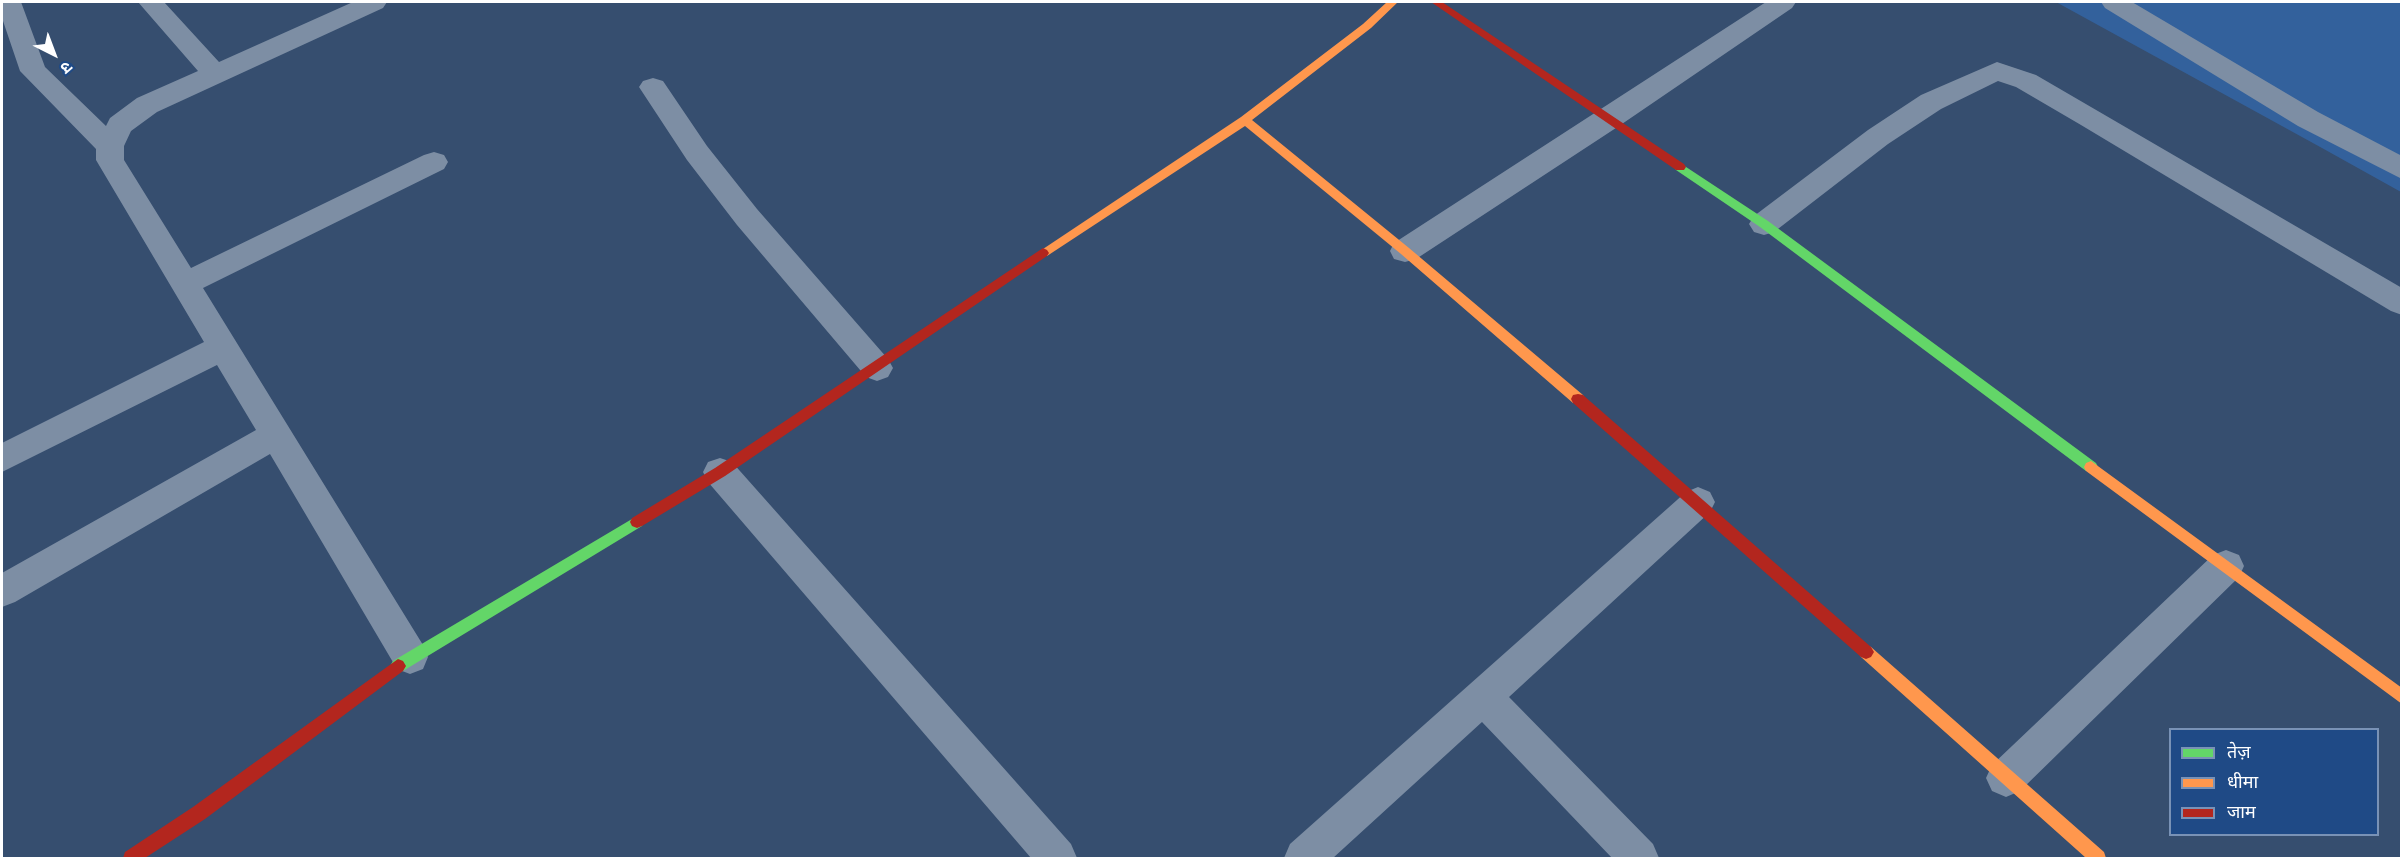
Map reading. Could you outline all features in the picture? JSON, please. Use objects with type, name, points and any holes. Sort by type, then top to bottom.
[{"type":"street","points":[[9,2],[33,71],[110,146]]},
{"type":"street","points":[[150,2],[215,74]]},
{"type":"street","points":[[374,2],[147,105],[120,125],[110,146],[110,160],[410,657]]},
{"type":"street","points":[[131,858],[199,813],[410,657],[720,472],[877,368],[1020,268],[1245,120],[1367,26],[1393,2]]},
{"type":"street","points":[[1436,2],[1764,224],[2402,697]]},
{"type":"street","points":[[1405,251],[1609,119],[1783,2]]},
{"type":"street","points":[[2114,2],[2308,119],[2402,169]]},
{"type":"street","points":[[1764,224],[1887,131],[1931,102],[1997,71],[2026,81],[2091,118],[2402,303]]},
{"type":"street","points":[[653,87],[697,153],[747,217],[877,368]]},
{"type":"street","points":[[1245,120],[1405,251],[1698,502],[2098,858]]},
{"type":"street","points":[[185,284],[434,162]]},
{"type":"street","points":[[2,458],[223,347]]},
{"type":"street","points":[[2,591],[277,434]]},
{"type":"street","points":[[720,472],[1058,858]]},
{"type":"street","points":[[1304,858],[1484,698],[1698,502]]},
{"type":"street","points":[[2006,778],[2226,566]]},
{"type":"street","points":[[1484,698],[1639,858]]},
{"type":"shaded area","points":[[2056,2],[2401,2],[2401,192],[2322,148]]},
{"type":"traffic: fast","points":[[1680,167],[1764,224],[2091,467]]},
{"type":"traffic: fast","points":[[398,666],[637,522]]},
{"type":"traffic: slow","points":[[1043,253],[1245,120],[1367,26],[1393,2]]},
{"type":"traffic: slow","points":[[1245,120],[1405,251],[1578,399]]},
{"type":"traffic: slow","points":[[2091,467],[2402,697]]},
{"type":"traffic: slow","points":[[1866,652],[2098,858]]},
{"type":"traffic: jam","points":[[1436,2],[1680,167]]},
{"type":"traffic: jam","points":[[637,522],[720,472],[1043,253]]},
{"type":"traffic: jam","points":[[1578,399],[1866,652]]},
{"type":"traffic: jam","points":[[131,858],[199,813],[398,666]]}]
